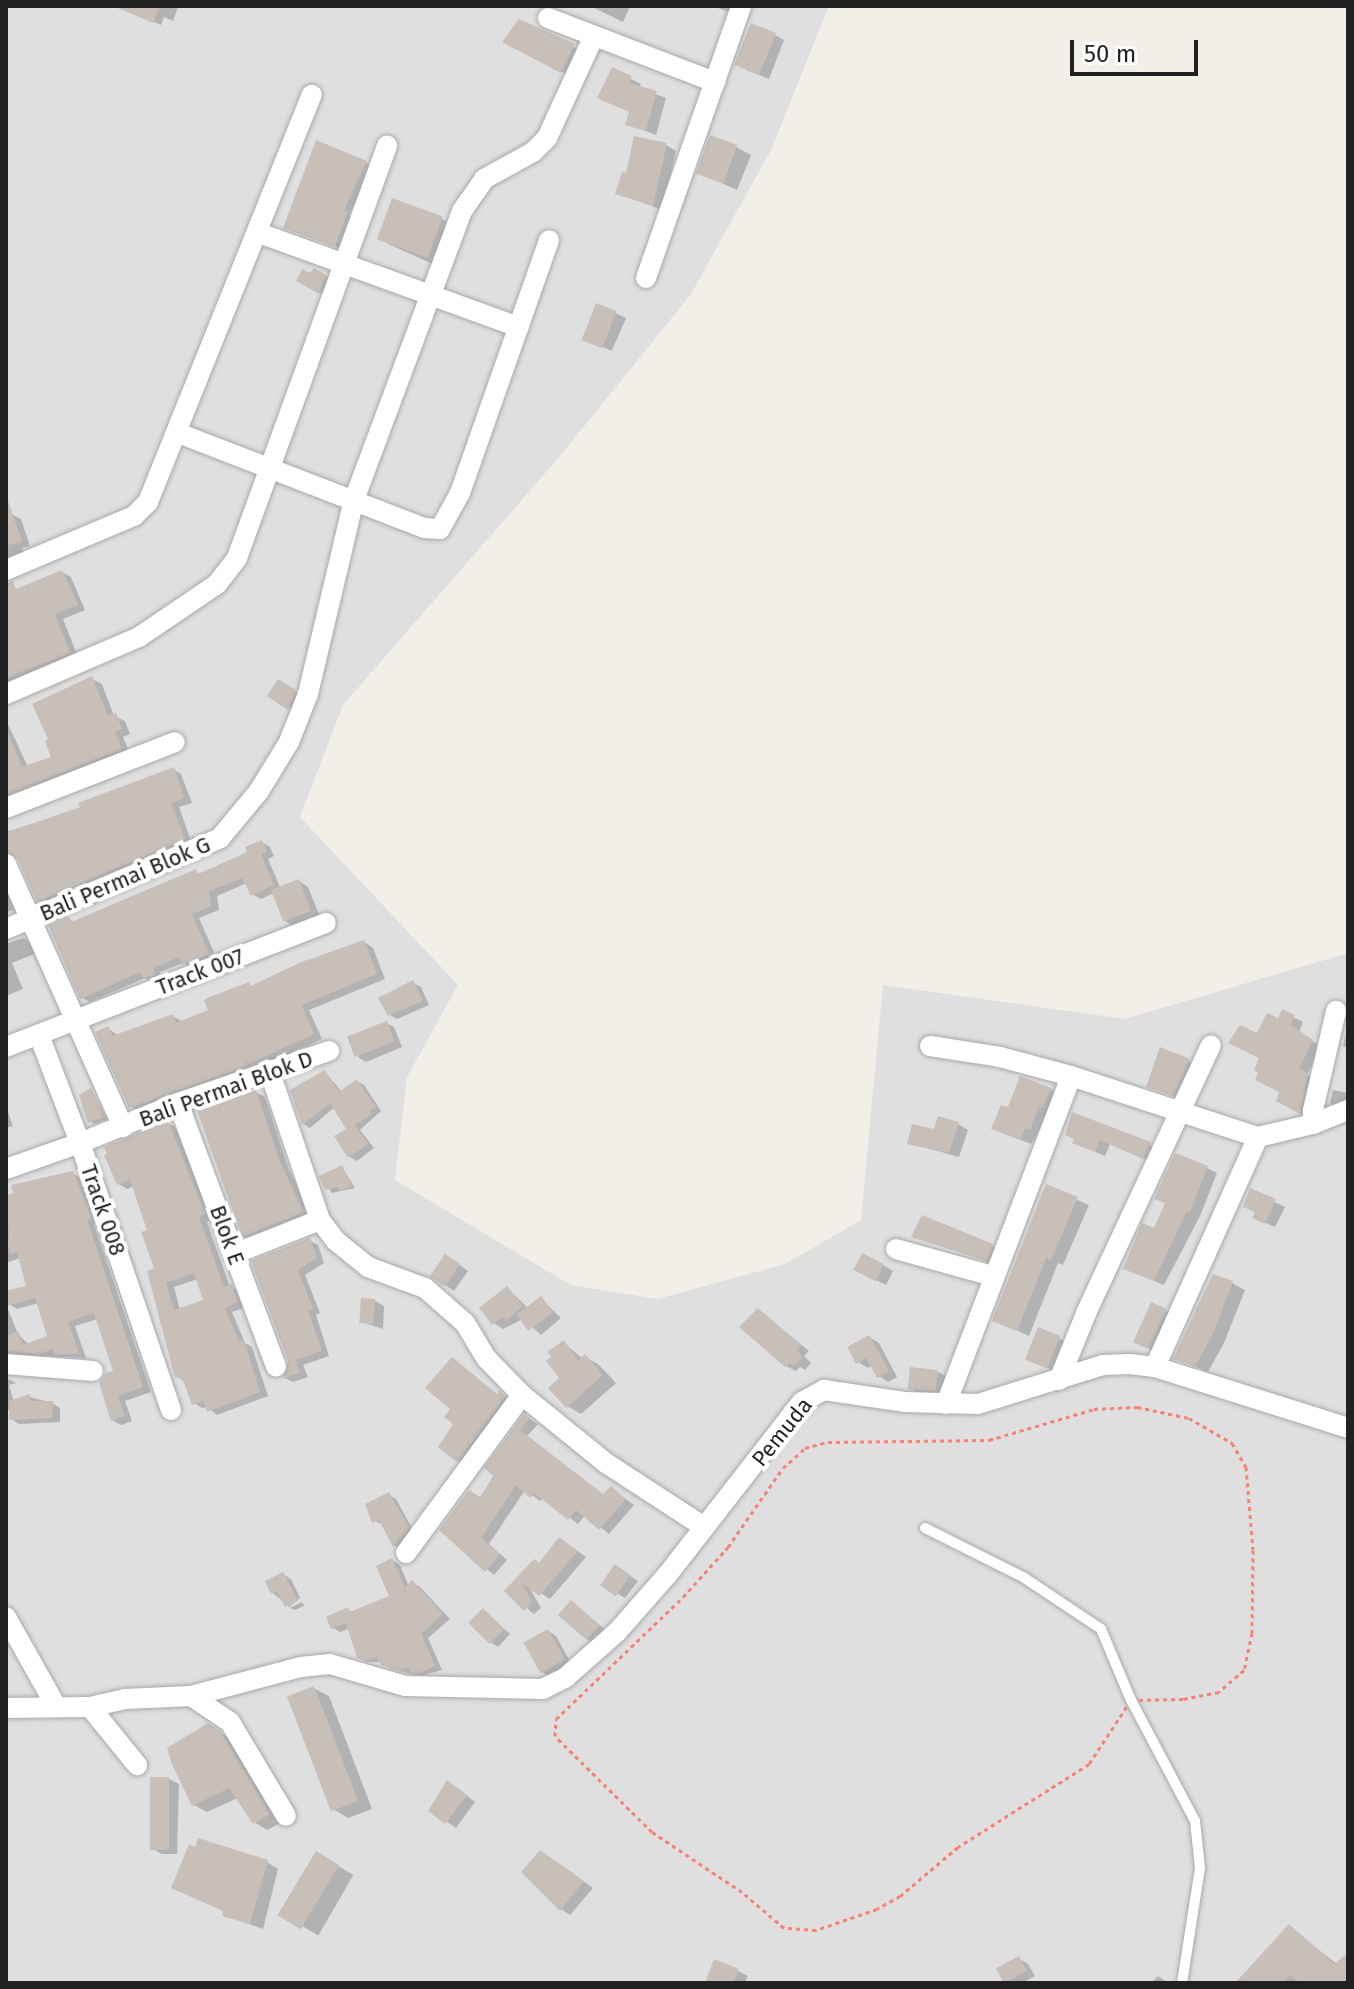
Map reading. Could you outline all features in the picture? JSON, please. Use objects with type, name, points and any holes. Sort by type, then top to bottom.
[{"type":"street","points":[[646,278],[741,6]]},
{"type":"street","points":[[548,18],[715,82]]},
{"type":"street","points":[[354,500],[430,294],[471,195],[484,179],[533,152],[547,138],[594,36]]},
{"type":"street","points":[[6,570],[134,516],[148,502],[259,233],[312,95]]},
{"type":"street","points":[[6,694],[139,637],[217,584],[237,558],[272,469],[387,145]]},
{"type":"street","points":[[259,233],[518,327]]},
{"type":"street","points":[[178,433],[432,530],[446,523],[549,240]]},
{"type":"street","name":"Bali Permai Blok G","points":[[6,929],[220,838],[259,791],[289,742],[308,694],[354,500]]},
{"type":"street","points":[[6,808],[175,742]]},
{"type":"street","points":[[6,864],[123,1127]]},
{"type":"street","name":"Track 007","points":[[6,1047],[326,923]]},
{"type":"street","points":[[1313,1124],[1313,1110],[1336,1011]]},
{"type":"street","points":[[6,1169],[80,1143],[39,1035]]},
{"type":"street","points":[[1059,1380],[1087,1311],[1211,1045]]},
{"type":"street","points":[[930,1046],[1000,1057],[1071,1076],[1258,1137],[1313,1124],[1348,1110]]},
{"type":"street","name":"Bali Permai Blok D","points":[[123,1127],[178,1103],[329,1051]]},
{"type":"street","points":[[269,1070],[320,1220],[336,1241],[361,1263],[417,1283],[439,1299],[465,1323],[486,1358],[522,1395],[606,1463],[704,1527]]},
{"type":"street","points":[[946,1404],[1071,1076]]},
{"type":"street","name":"Blok E","points":[[178,1103],[276,1366]]},
{"type":"street","name":"Track 008","points":[[123,1127],[80,1143],[171,1410]]},
{"type":"street","points":[[1155,1367],[1258,1137]]},
{"type":"street","points":[[234,1254],[320,1220]]},
{"type":"street","points":[[896,1249],[993,1276]]},
{"type":"street","points":[[961,1363],[966,1385],[993,1402]]},
{"type":"street","name":"Pemuda","points":[[191,1696],[301,1667],[330,1664],[347,1666],[380,1681],[405,1686],[543,1689],[565,1678],[596,1653],[668,1574],[802,1402],[814,1392],[832,1390],[946,1404],[993,1402],[1114,1363],[1155,1367],[1348,1428]]},
{"type":"street","points":[[6,1364],[93,1371]]},
{"type":"street","points":[[406,1553],[522,1395]]},
{"type":"street","points":[[6,1617],[56,1706]]},
{"type":"street","points":[[6,1708],[90,1707],[125,1699],[191,1696],[230,1722],[286,1816]]},
{"type":"street","points":[[90,1707],[137,1765]]},
{"type":"lane","points":[[925,1528],[1023,1577],[1101,1629],[1131,1700],[1195,1821],[1200,1868],[1182,1983]]},
{"type":"path","points":[[609,1790],[652,1832],[742,1892],[784,1928],[816,1930],[846,1922],[900,1896],[958,1847],[1089,1764],[1131,1700]]},
{"type":"shaded area","points":[[6,6],[829,6],[771,150],[691,294],[561,455],[343,705],[300,817],[458,985],[407,1077],[395,1180],[571,1285],[658,1299],[785,1264],[861,1220],[883,985],[1125,1019],[1348,953],[1348,1983],[6,1983]]},
{"type":"building","points":[[113,6],[160,6],[153,23]]},
{"type":"building","points":[[519,19],[575,44],[561,73],[502,42]]},
{"type":"building","points":[[751,23],[776,33],[759,75],[734,65]]},
{"type":"building","points":[[612,67],[632,76],[629,83],[657,91],[646,131],[625,125],[629,112],[597,98]]},
{"type":"building","points":[[710,135],[737,145],[723,183],[696,174]]},
{"type":"building","points":[[634,136],[667,143],[653,206],[615,194],[622,172],[626,173]]},
{"type":"building","points":[[316,140],[367,161],[344,210],[348,212],[335,247],[283,228]]},
{"type":"building","points":[[392,198],[443,216],[428,258],[377,239]]},
{"type":"building","points":[[314,268],[326,275],[319,294],[296,281],[302,269],[310,273]]},
{"type":"building","points":[[596,303],[617,311],[602,348],[582,340]]},
{"type":"building","points":[[6,502],[22,541],[6,546]]},
{"type":"building","points":[[62,570],[78,605],[55,614],[70,653],[6,678],[6,583],[13,581],[16,589]]},
{"type":"building","points":[[92,676],[108,716],[116,713],[122,729],[115,732],[122,749],[6,794],[6,728],[22,767],[51,757],[45,741],[48,739],[32,704]]},
{"type":"building","points":[[278,679],[296,690],[288,710],[267,696]]},
{"type":"building","points":[[174,767],[184,798],[171,803],[185,839],[37,902],[18,859],[6,851],[6,833],[80,807],[78,803]]},
{"type":"building","points":[[262,840],[267,852],[261,854],[274,885],[251,896],[242,878],[209,891],[211,906],[192,914],[209,954],[182,965],[179,957],[153,968],[155,974],[143,979],[140,972],[80,999],[48,925],[69,916],[71,922],[196,869],[198,874],[247,852],[245,847]]},
{"type":"building","points":[[299,879],[311,911],[283,921],[271,890]]},
{"type":"building","points":[[364,940],[377,974],[302,1005],[314,1034],[249,1064],[245,1059],[247,1066],[129,1108],[95,1032],[109,1026],[112,1036],[173,1014],[176,1023],[208,1010],[204,1000],[210,997],[249,982],[251,986],[299,963]]},
{"type":"building","points":[[413,980],[423,1001],[388,1016],[378,998]]},
{"type":"building","points":[[1282,1009],[1295,1015],[1291,1025],[1313,1040],[1299,1069],[1308,1073],[1300,1114],[1276,1101],[1279,1092],[1255,1080],[1258,1073],[1254,1070],[1259,1058],[1228,1043],[1240,1025],[1257,1033],[1267,1013],[1278,1018]]},
{"type":"building","points":[[387,1021],[395,1042],[355,1057],[347,1036]]},
{"type":"building","points":[[1160,1047],[1190,1059],[1173,1096],[1146,1087]]},
{"type":"building","points":[[325,1070],[339,1092],[357,1079],[376,1107],[370,1111],[372,1114],[355,1125],[368,1144],[348,1158],[334,1136],[346,1129],[330,1103],[302,1125],[290,1090]]},
{"type":"building","points":[[1020,1076],[1051,1088],[1043,1108],[1039,1106],[1030,1130],[1025,1128],[1021,1140],[991,1129],[1001,1105],[1008,1107]]},
{"type":"building","points":[[91,1088],[104,1117],[88,1123],[79,1095]]},
{"type":"building","points":[[256,1090],[279,1160],[304,1212],[242,1237],[197,1110]]},
{"type":"building","points":[[1072,1112],[1151,1142],[1143,1159],[1100,1140],[1095,1152],[1072,1143],[1074,1139],[1065,1135]]},
{"type":"building","points":[[938,1116],[959,1122],[949,1153],[907,1144],[912,1124],[934,1129]]},
{"type":"building","points":[[168,1121],[205,1213],[199,1217],[224,1287],[232,1284],[238,1302],[225,1308],[239,1342],[244,1340],[260,1392],[207,1412],[203,1401],[192,1405],[184,1383],[179,1377],[175,1378],[147,1271],[154,1268],[141,1232],[147,1230],[130,1180],[117,1185],[104,1155],[107,1154],[104,1147]],"holes":[[[194,1273],[203,1300],[174,1310],[166,1283]]]},
{"type":"building","points":[[1175,1153],[1208,1166],[1190,1212],[1187,1211],[1154,1281],[1123,1269],[1142,1223],[1154,1228],[1165,1203],[1154,1199]]},
{"type":"building","points":[[342,1165],[352,1186],[340,1191],[338,1187],[325,1190],[319,1176]]},
{"type":"building","points":[[73,1171],[92,1218],[87,1220],[143,1387],[118,1396],[125,1416],[111,1421],[99,1383],[106,1373],[113,1371],[94,1313],[68,1322],[79,1354],[55,1355],[53,1349],[39,1354],[6,1351],[6,1336],[18,1331],[23,1345],[47,1336],[35,1298],[6,1306],[6,1291],[26,1286],[17,1252],[11,1254],[6,1239],[9,1237],[6,1195],[13,1193],[11,1185]]},
{"type":"building","points":[[1046,1184],[1078,1197],[1051,1260],[1046,1258],[1017,1331],[992,1321]]},
{"type":"building","points":[[1250,1188],[1276,1199],[1265,1224],[1252,1218],[1255,1212],[1243,1207]]},
{"type":"building","points":[[922,1215],[993,1244],[987,1261],[911,1237]]},
{"type":"building","points":[[310,1238],[317,1258],[298,1270],[313,1309],[308,1310],[322,1351],[296,1360],[300,1372],[282,1379],[288,1361],[251,1261]]},
{"type":"building","points":[[862,1253],[884,1264],[876,1281],[853,1270]]},
{"type":"building","points":[[445,1254],[460,1264],[445,1286],[430,1276]]},
{"type":"building","points":[[1213,1274],[1233,1281],[1212,1336],[1195,1366],[1173,1359]]},
{"type":"building","points":[[507,1286],[523,1306],[506,1321],[503,1317],[492,1325],[479,1308]]},
{"type":"building","points":[[541,1296],[553,1312],[528,1331],[516,1315]]},
{"type":"building","points":[[361,1298],[375,1299],[373,1324],[359,1323]]},
{"type":"building","points":[[1151,1302],[1167,1309],[1149,1349],[1133,1342]]},
{"type":"building","points":[[758,1308],[801,1345],[796,1350],[803,1357],[794,1366],[790,1363],[785,1367],[739,1327]]},
{"type":"building","points":[[1038,1327],[1060,1336],[1047,1368],[1025,1359]]},
{"type":"building","points":[[869,1335],[889,1371],[877,1378],[866,1358],[856,1364],[847,1347]]},
{"type":"building","points":[[564,1340],[578,1361],[585,1354],[603,1375],[566,1408],[548,1388],[559,1378],[546,1361],[551,1357],[547,1352]]},
{"type":"building","points":[[452,1357],[497,1394],[499,1390],[505,1396],[457,1462],[438,1447],[453,1424],[444,1417],[450,1409],[425,1388]]},
{"type":"building","points":[[910,1367],[938,1370],[936,1392],[908,1389]]},
{"type":"building","points":[[30,1394],[30,1401],[53,1401],[52,1418],[9,1420],[9,1401]]},
{"type":"building","points":[[524,1414],[530,1418],[520,1430],[603,1494],[611,1486],[626,1499],[599,1530],[576,1510],[568,1520],[534,1493],[530,1498],[516,1485],[481,1538],[500,1554],[485,1572],[439,1530],[469,1490],[480,1497],[494,1476],[484,1468]]},
{"type":"building","points":[[389,1492],[409,1528],[393,1547],[379,1520],[372,1523],[365,1504]]},
{"type":"building","points":[[559,1537],[578,1551],[539,1596],[522,1583],[532,1602],[524,1611],[504,1591],[531,1562],[535,1559],[539,1563]]},
{"type":"building","points":[[392,1558],[405,1588],[412,1580],[443,1614],[421,1634],[435,1666],[419,1673],[411,1673],[408,1667],[399,1671],[381,1665],[377,1657],[367,1661],[357,1658],[346,1623],[331,1629],[326,1617],[348,1607],[350,1612],[389,1596],[376,1566]]},
{"type":"building","points":[[615,1564],[631,1575],[616,1596],[600,1585]]},
{"type":"building","points":[[283,1572],[298,1601],[285,1607],[277,1591],[271,1594],[265,1581]]},
{"type":"building","points":[[571,1600],[600,1625],[587,1640],[558,1615]]},
{"type":"building","points":[[483,1608],[504,1629],[489,1644],[468,1623]]},
{"type":"building","points":[[548,1629],[565,1660],[540,1673],[524,1643]]},
{"type":"building","points":[[314,1686],[358,1801],[331,1811],[287,1696]]},
{"type":"building","points":[[208,1723],[220,1731],[270,1814],[253,1824],[229,1788],[192,1806],[172,1764],[167,1748]]},
{"type":"building","points":[[150,1777],[169,1777],[169,1850],[150,1850]]},
{"type":"building","points":[[447,1780],[467,1795],[445,1824],[428,1811]]},
{"type":"building","points":[[198,1838],[268,1860],[250,1924],[222,1916],[223,1911],[171,1888],[189,1844],[195,1847]]},
{"type":"building","points":[[540,1850],[584,1881],[560,1911],[521,1872]]},
{"type":"building","points":[[316,1851],[339,1865],[301,1929],[277,1915]]},
{"type":"building","points":[[1289,1924],[1334,1964],[1348,1953],[1348,1983],[1299,1983],[1290,1975],[1282,1983],[1235,1983]]},
{"type":"building","points":[[1019,1956],[1027,1971],[1004,1983],[996,1968]]},
{"type":"building","points":[[714,1959],[739,1969],[733,1983],[705,1983]]}]
